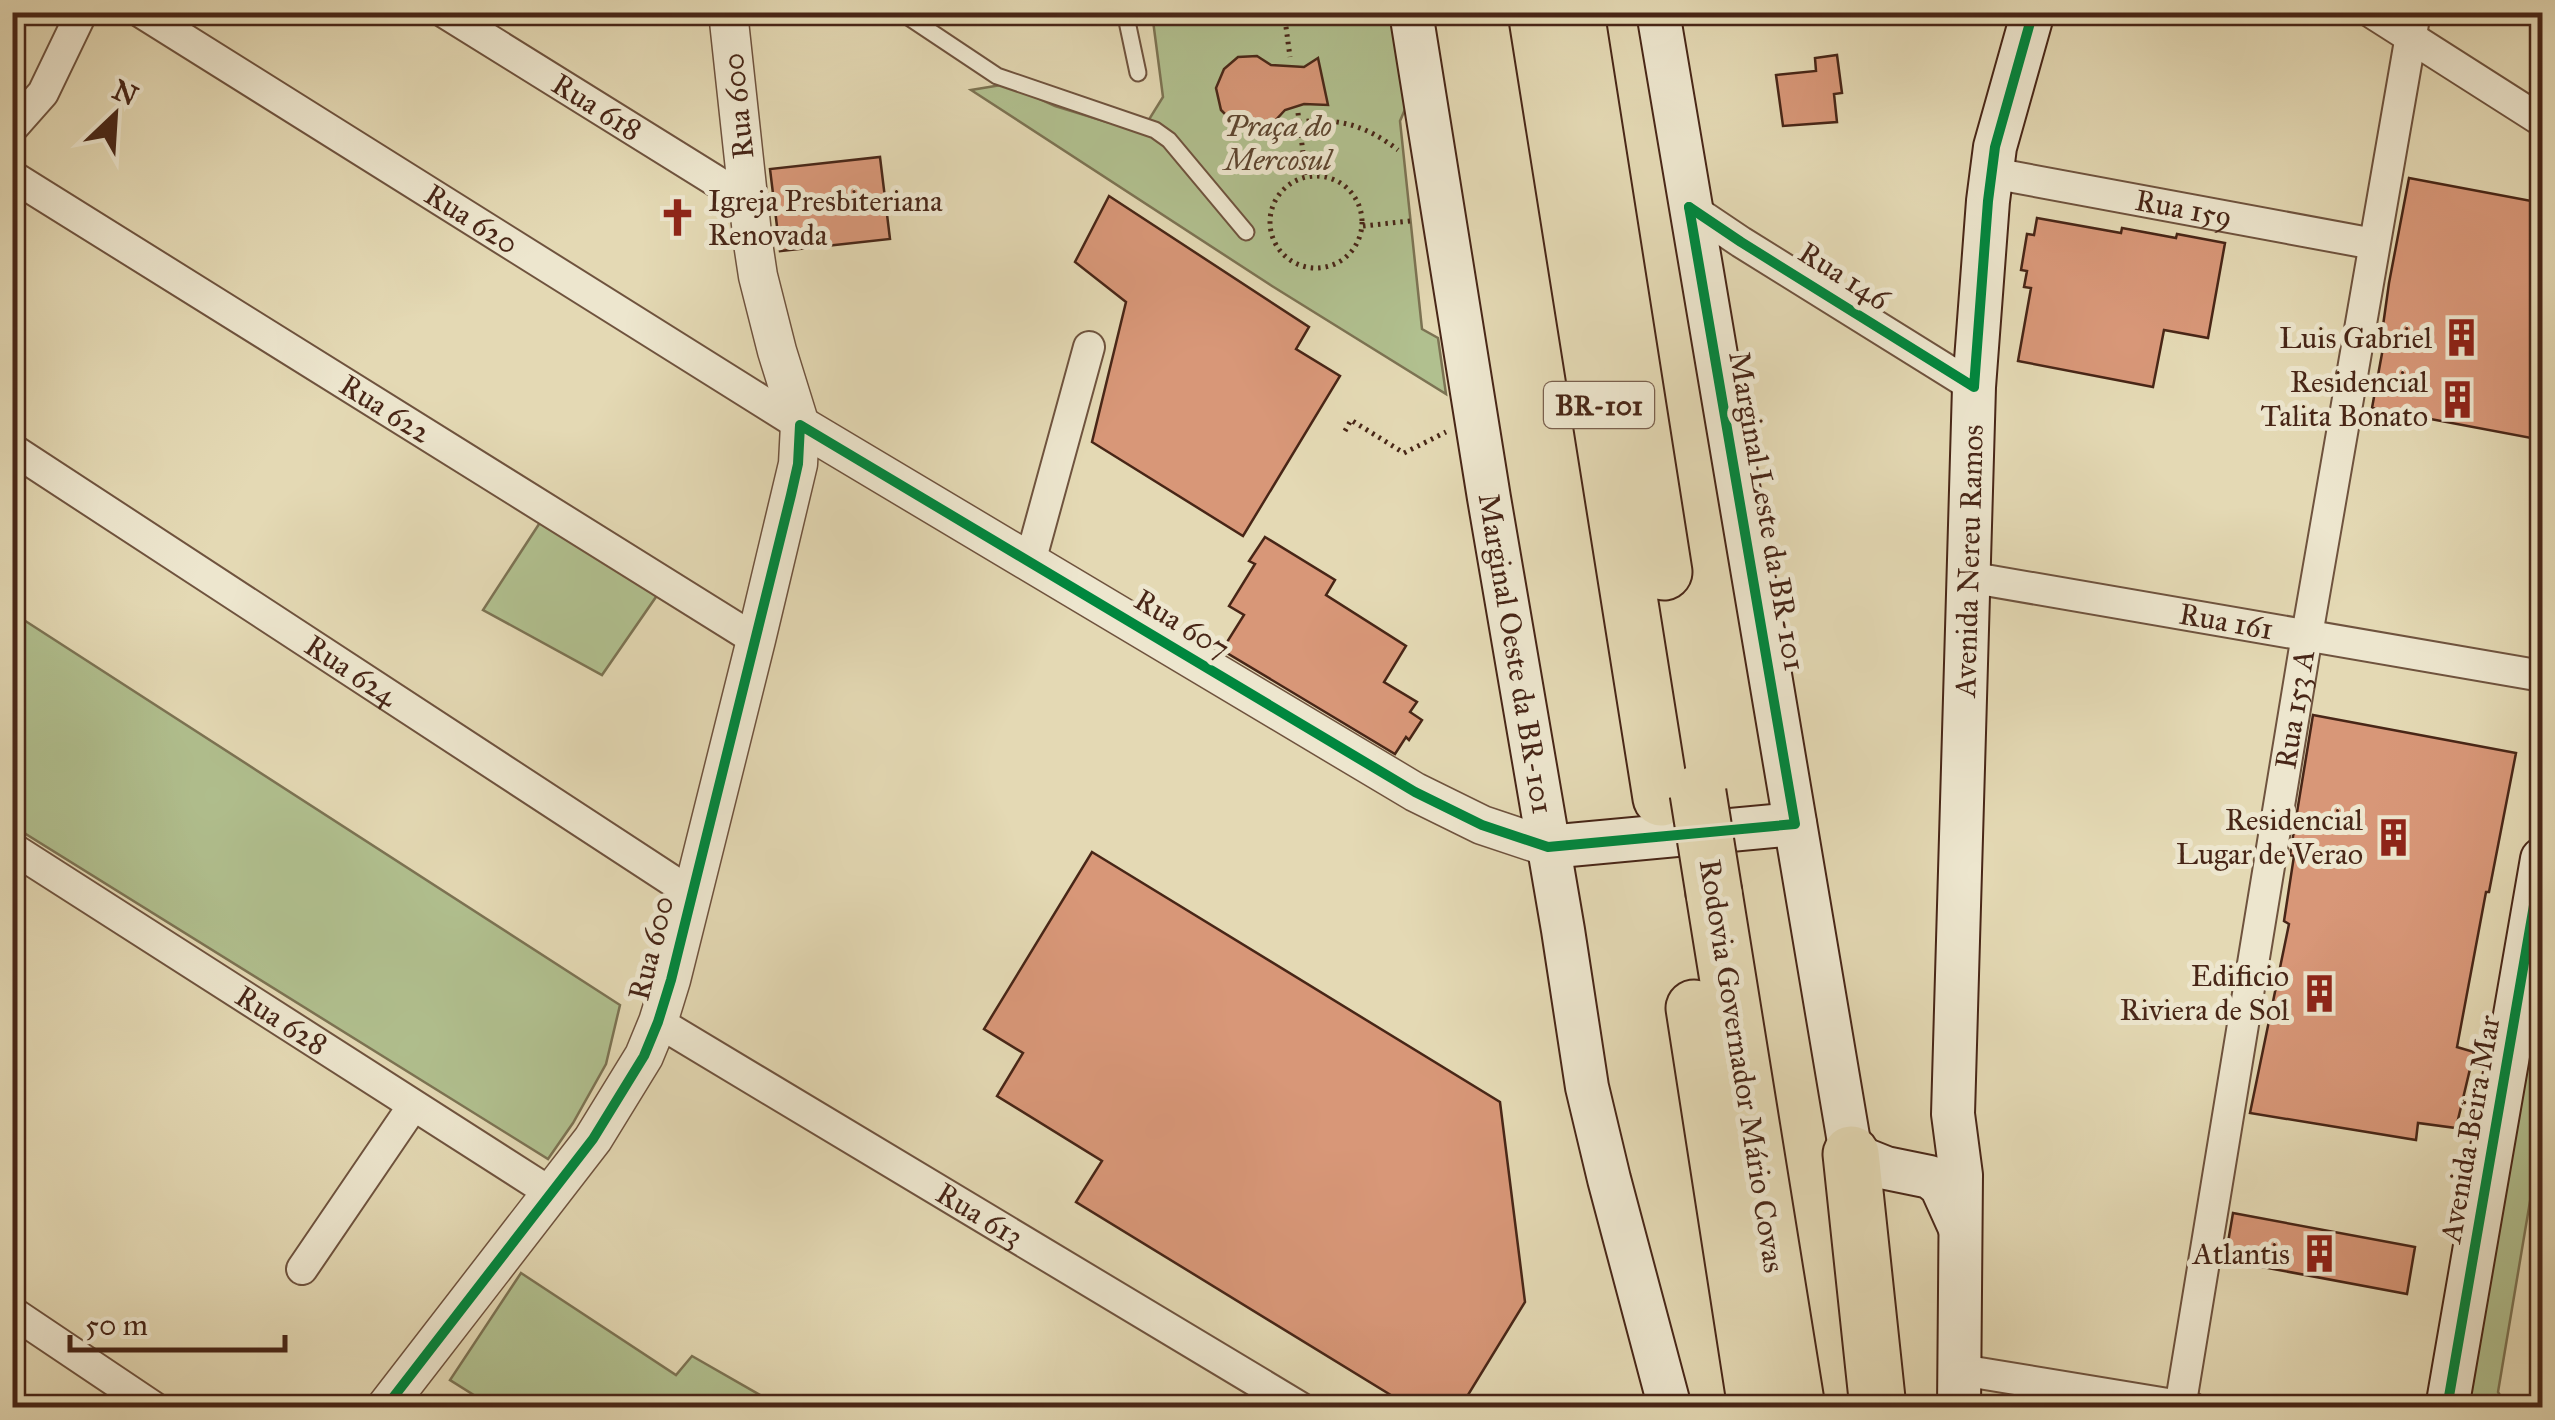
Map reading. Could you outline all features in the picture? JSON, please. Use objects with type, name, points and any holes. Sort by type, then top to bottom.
[{"type":"highway","name":"Rodovia Governador Mário Covas","points":[[1536,12],[1680,795]]},
{"type":"highway","name":"Rodovia Governador Mário Covas","points":[[1576,12],[1695,894],[1756,1408]]},
{"type":"highway","name":"Rodovia Governador Mário Covas","points":[[1695,894],[1797,1408]]},
{"type":"highway","points":[[1851,1154],[1878,1408]]},
{"type":"main road","name":"Marginal Oeste da BR-101","points":[[1411,12],[1587,1087],[1670,1408]]},
{"type":"main road","name":"Marginal Leste da BR-101","points":[[1658,12],[1851,1154]]},
{"type":"main road","name":"Avenida Nereu Ramos","points":[[1958,1395],[1961,1175],[1953,1114],[1974,386],[1996,147],[2033,12]]},
{"type":"main road","points":[[1548,847],[1795,824]]},
{"type":"main road","name":"Avenida Beira Mar","points":[[2447,1408],[2542,859]]},
{"type":"main road","name":"Avenida Nereu Ramos","points":[[1953,1114],[1930,1177],[1931,1232],[1958,1395]]},
{"type":"main road","points":[[1851,1154],[1886,1168],[1930,1177],[1942,1186],[1962,1233]]},
{"type":"street","points":[[12,128],[43,93],[82,12]]},
{"type":"street","name":"Rua 620","points":[[141,12],[800,426]]},
{"type":"street","name":"Rua 618","points":[[444,12],[748,201]]},
{"type":"street","name":"Rua 600","points":[[385,1408],[592,1138],[644,1056],[671,980],[756,640],[798,464],[800,426],[758,276],[728,12]]},
{"type":"street","points":[[2370,12],[2413,25],[2542,121]]},
{"type":"street","name":"Rua 153 A","points":[[2184,1407],[2307,635],[2413,25]]},
{"type":"street","name":"Rua 159","points":[[1992,173],[2374,244]]},
{"type":"street","name":"Rua 622","points":[[12,176],[756,640]]},
{"type":"street","name":"Rua 146","points":[[1689,206],[1974,386]]},
{"type":"street","points":[[1030,562],[1089,347]]},
{"type":"street","name":"Rua 607","points":[[800,426],[1415,792],[1482,825],[1548,847]]},
{"type":"street","name":"Rua 624","points":[[12,448],[691,893]]},
{"type":"street","name":"Rua 161","points":[[1968,576],[2542,676]]},
{"type":"street","name":"Rua 628","points":[[12,848],[551,1192]]},
{"type":"street","name":"Rua 613","points":[[658,1022],[1301,1408]]},
{"type":"street","points":[[302,1269],[413,1106]]},
{"type":"street","points":[[12,1312],[155,1408]]},
{"type":"street","points":[[1958,1395],[2184,1407]]},
{"type":"lane","points":[[901,12],[998,76],[1155,130],[1169,140],[1246,232]]},
{"type":"lane","points":[[1125,12],[1138,72]]},
{"type":"path","points":[[1284,12],[1290,57]]},
{"type":"path","points":[[1298,113],[1306,176]]},
{"type":"path","points":[[1299,122],[1320,119],[1362,127],[1398,150]]},
{"type":"path","points":[[1306,176],[1323,176],[1340,182],[1353,193],[1361,208],[1363,226],[1360,240],[1342,261],[1314,268],[1300,265],[1278,248],[1270,216],[1276,198],[1288,184],[1306,176]]},
{"type":"path","points":[[1363,226],[1400,221],[1427,222],[1445,228]]},
{"type":"path","points":[[1345,430],[1351,420],[1404,453],[1476,416]]},
{"type":"green space","name":"Praça do Mercosul","points":[[1377,12],[1395,22],[1406,107],[1400,121],[1422,329],[1438,338],[1446,394],[971,90],[1007,84],[1055,106],[1107,122],[1145,126],[1163,97],[1152,13]]},
{"type":"green space","points":[[541,521],[658,594],[602,675],[483,610]]},
{"type":"green space","points":[[13,613],[620,1005],[606,1064],[548,1159],[13,826]]},
{"type":"green space","points":[[2542,959],[2542,1130],[2498,1392],[2507,1407],[2465,1408]]},
{"type":"green space","points":[[521,1273],[676,1375],[692,1356],[781,1407],[493,1407],[450,1380]]},
{"type":"building","points":[[1837,55],[1842,93],[1834,94],[1837,122],[1783,126],[1776,75],[1816,71],[1815,58]]},
{"type":"building","points":[[1257,56],[1271,65],[1304,67],[1318,58],[1328,105],[1304,104],[1285,110],[1272,124],[1257,127],[1234,123],[1221,110],[1216,88],[1224,69],[1238,57]]},
{"type":"building","points":[[880,157],[890,239],[780,251],[770,169]]},
{"type":"building","points":[[2409,178],[2542,203],[2542,440],[2372,408],[2389,283]]},
{"type":"building","points":[[1109,196],[1309,327],[1296,349],[1340,376],[1243,536],[1092,442],[1126,302],[1075,262]]},
{"type":"building","points":[[2037,218],[2121,233],[2122,228],[2225,243],[2208,338],[2164,330],[2153,387],[2018,361],[2031,288],[2024,287],[2027,271],[2021,270],[2027,234],[2034,235]]},
{"type":"building","points":[[1265,537],[1335,580],[1326,595],[1406,646],[1384,682],[1417,702],[1410,712],[1422,720],[1395,754],[1222,650],[1244,615],[1229,606],[1255,564],[1249,561]]},
{"type":"building","points":[[2313,715],[2516,753],[2457,1047],[2474,1052],[2456,1128],[2418,1123],[2416,1140],[2250,1113],[2289,924],[2284,921],[2294,856],[2290,855]]},
{"type":"building","points":[[1092,852],[1500,1102],[1525,1302],[1460,1408],[1412,1408],[1076,1202],[1102,1161],[997,1096],[1023,1053],[984,1029]]},
{"type":"building","name":"Atlantis","points":[[2233,1213],[2415,1247],[2407,1294],[2225,1260]]},
{"type":"cycle path","points":[[1689,207],[1974,387],[1995,147],[2033,12]]},
{"type":"cycle path","points":[[385,1408],[593,1139],[644,1056],[671,980],[791,495],[800,425],[1415,792],[1482,825],[1548,847],[1795,824],[1689,207]]},
{"type":"cycle path","points":[[2447,1408],[2542,859]]},
{"type":"place","name":"Igreja Presbiteriana Renovada","points":[[678,218]]},
{"type":"place","name":"Luis Gabriel","points":[[2462,338]]},
{"type":"place","name":"Residencial Talita Bonato","points":[[2458,399]]},
{"type":"place","name":"Residencial Lugar de Verao","points":[[2393,837]]},
{"type":"place","name":"Edificio Riviera de Sol","points":[[2319,993]]},
{"type":"place","name":"Atlantis","points":[[2320,1254]]}]
